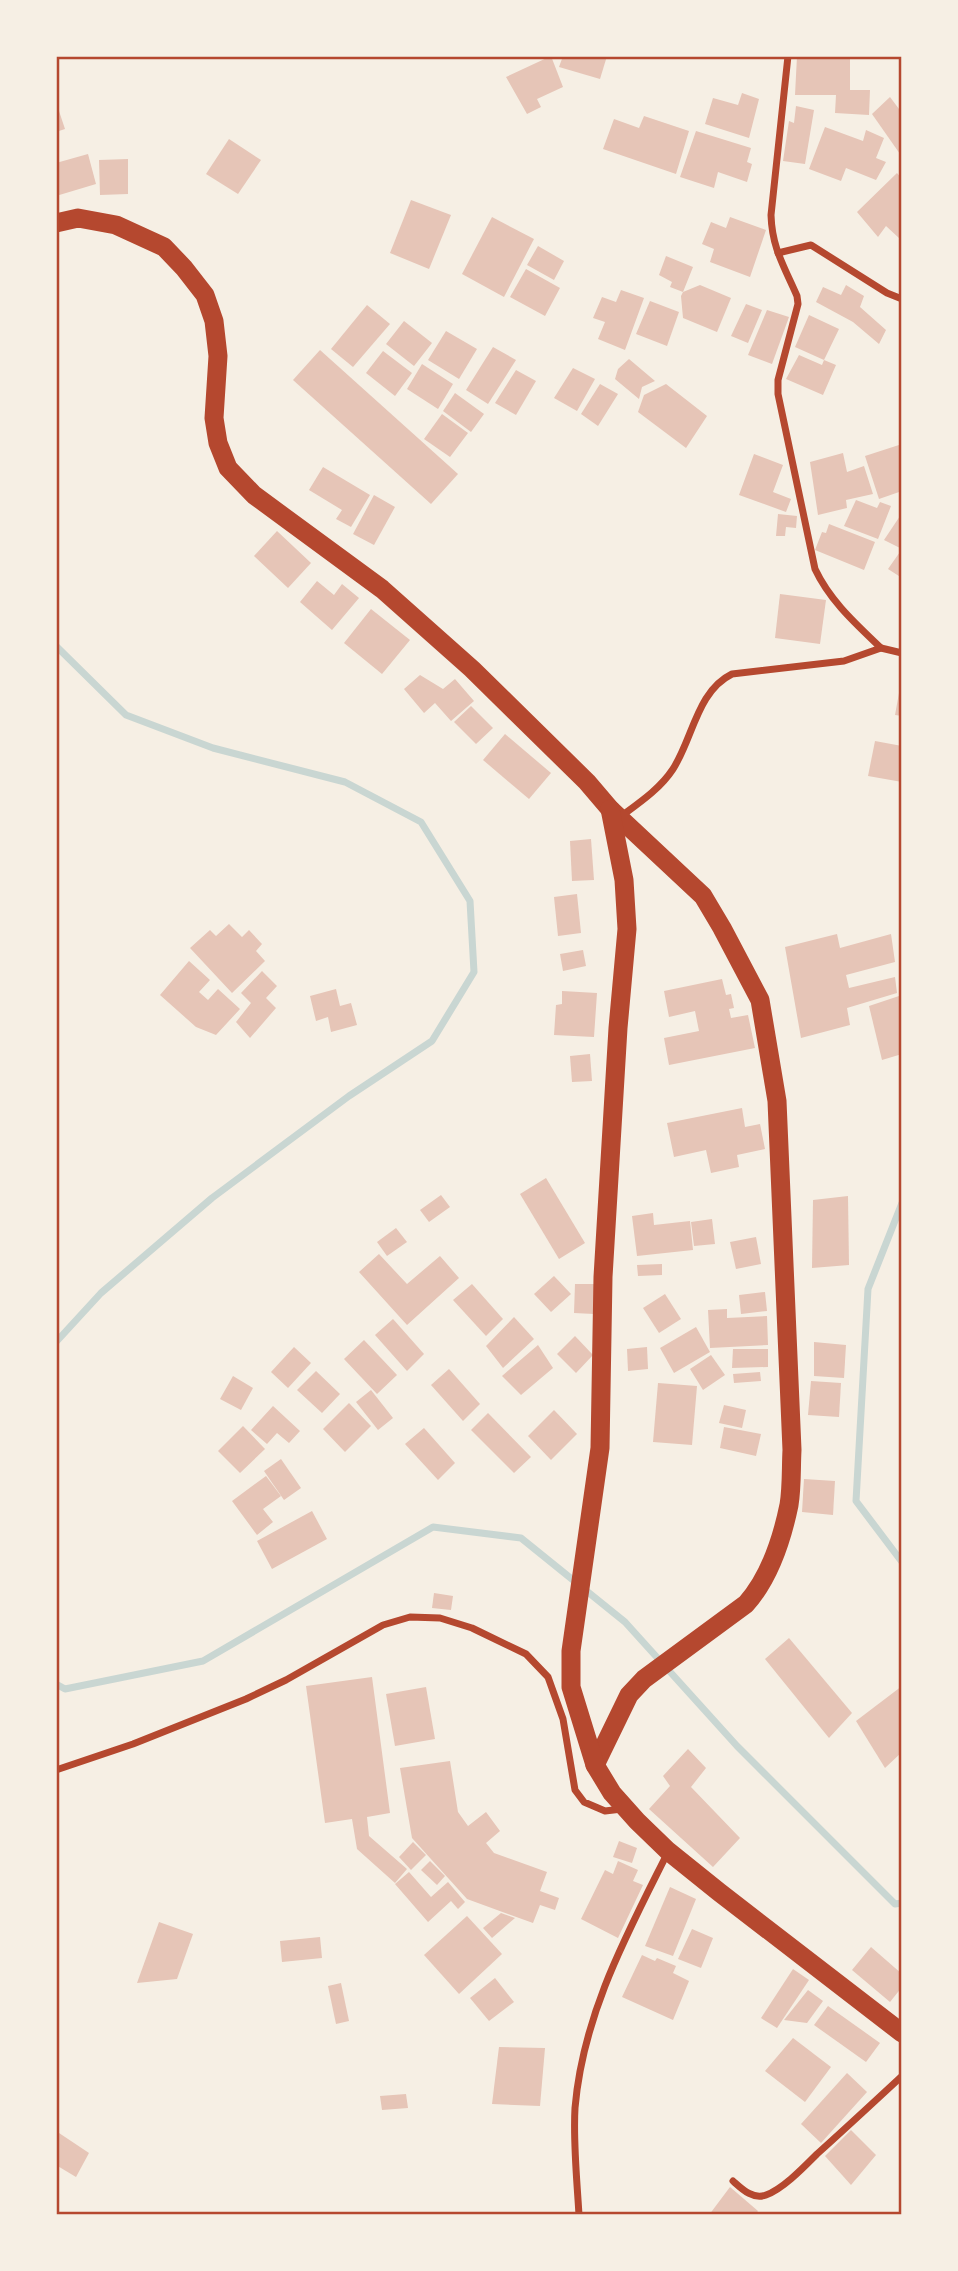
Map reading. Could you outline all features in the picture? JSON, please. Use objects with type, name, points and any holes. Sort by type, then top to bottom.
[{"type":"highway","points":[[56,223],[78,218],[116,225],[164,247],[184,268],[205,295],[214,321],[218,356],[214,418],[218,443],[229,468],[254,495],[382,589],[462,660],[587,782],[615,813],[703,896],[760,1000],[777,1101],[792,1450],[789,1504],[766,1577],[746,1604],[644,1679],[629,1695],[595,1765]]},
{"type":"highway","points":[[615,813],[627,929],[618,1028],[603,1277],[600,1448],[571,1651],[572,1687],[595,1765],[612,1793],[626,1809],[668,1851],[902,2033]]},
{"type":"street","points":[[788,56],[771,229],[798,304],[778,380],[778,394],[815,569],[824,588],[852,621],[881,648],[902,653]]},
{"type":"street","points":[[778,253],[811,244],[887,293],[902,299]]},
{"type":"street","points":[[615,813],[658,787],[671,772],[702,706],[720,680],[732,674],[844,662],[881,648]]},
{"type":"street","points":[[56,1770],[158,1735],[246,1699],[286,1680],[383,1625],[410,1618],[440,1618],[472,1628],[526,1654],[548,1677],[563,1719],[575,1790],[584,1802],[605,1811],[626,1809]]},
{"type":"street","points":[[579,2215],[575,2109],[587,2035],[607,1979],[668,1851]]},
{"type":"street","points":[[733,2181],[748,2194],[755,2196],[765,2196],[774,2191],[902,2076]]},
{"type":"building","points":[[551,56],[563,87],[537,99],[541,107],[527,114],[506,77]]},
{"type":"building","points":[[563,56],[607,56],[600,79],[559,67]]},
{"type":"building","points":[[797,56],[850,56],[850,90],[870,90],[869,115],[835,113],[836,95],[795,95]]},
{"type":"building","points":[[742,93],[759,99],[749,138],[705,124],[713,98],[738,105]]},
{"type":"building","points":[[890,97],[902,113],[900,154],[872,114]]},
{"type":"building","points":[[56,102],[65,129],[56,132]]},
{"type":"building","points":[[796,106],[814,110],[805,164],[783,161],[789,121],[794,123]]},
{"type":"building","points":[[644,116],[689,131],[676,174],[603,149],[614,119],[639,128]]},
{"type":"building","points":[[825,127],[863,141],[866,130],[884,138],[876,158],[886,162],[876,180],[846,168],[841,181],[809,169]]},
{"type":"building","points":[[696,131],[751,148],[747,162],[752,164],[747,182],[718,172],[714,188],[680,177]]},
{"type":"building","points":[[229,139],[261,160],[238,194],[206,174]]},
{"type":"building","points":[[88,154],[96,184],[56,196],[56,163]]},
{"type":"building","points":[[128,159],[128,194],[100,195],[99,160]]},
{"type":"building","points":[[897,173],[902,179],[902,234],[899,238],[886,226],[878,237],[857,212]]},
{"type":"building","points":[[411,200],[451,215],[429,269],[390,253]]},
{"type":"building","points":[[492,217],[534,239],[504,297],[462,274]]},
{"type":"building","points":[[730,217],[766,230],[750,277],[710,262],[714,249],[702,244],[711,222],[726,228]]},
{"type":"building","points":[[538,246],[564,261],[554,280],[527,265]]},
{"type":"building","points":[[666,256],[693,267],[683,292],[670,287],[672,282],[659,275]]},
{"type":"building","points":[[526,269],[560,288],[545,316],[510,297]]},
{"type":"building","points":[[700,285],[731,298],[717,332],[683,318],[683,292]]},
{"type":"building","points":[[846,285],[864,296],[860,307],[886,330],[879,344],[853,322],[816,302],[823,287],[841,295]]},
{"type":"building","points":[[621,290],[644,298],[625,350],[598,339],[605,322],[593,318],[602,297],[616,302]]},
{"type":"building","points":[[650,301],[679,312],[667,346],[636,334]]},
{"type":"building","points":[[746,304],[762,310],[748,343],[731,336]]},
{"type":"building","points":[[367,305],[390,324],[353,367],[331,349]]},
{"type":"building","points":[[767,310],[789,317],[772,364],[748,355]]},
{"type":"building","points":[[809,315],[839,329],[824,360],[795,347]]},
{"type":"building","points":[[404,321],[432,343],[414,366],[386,344]]},
{"type":"building","points":[[446,331],[477,349],[459,379],[428,360]]},
{"type":"building","points":[[493,347],[516,360],[488,404],[466,390]]},
{"type":"building","points":[[320,350],[458,474],[431,504],[293,380]]},
{"type":"building","points":[[383,351],[412,373],[395,396],[366,373]]},
{"type":"building","points":[[799,355],[822,365],[824,360],[836,365],[823,395],[786,379]]},
{"type":"building","points":[[629,359],[655,381],[642,387],[639,399],[615,379],[618,369]]},
{"type":"building","points":[[422,364],[453,384],[438,409],[407,389]]},
{"type":"building","points":[[573,368],[595,379],[577,411],[554,398]]},
{"type":"building","points":[[516,370],[536,381],[516,415],[495,403]]},
{"type":"building","points":[[600,384],[618,394],[598,426],[581,414]]},
{"type":"building","points":[[666,384],[707,416],[686,448],[638,412],[644,395]]},
{"type":"building","points":[[455,393],[484,414],[471,432],[443,411]]},
{"type":"building","points":[[442,414],[468,433],[450,457],[424,439]]},
{"type":"building","points":[[902,444],[902,491],[879,499],[865,456]]},
{"type":"building","points":[[843,453],[847,472],[864,466],[873,494],[846,500],[847,508],[818,515],[810,462]]},
{"type":"building","points":[[754,454],[783,465],[773,492],[791,499],[786,512],[739,495]]},
{"type":"building","points":[[323,467],[370,495],[351,527],[336,519],[342,510],[309,490]]},
{"type":"building","points":[[374,495],[395,507],[374,545],[353,534]]},
{"type":"building","points":[[856,500],[877,508],[880,502],[891,506],[878,539],[844,526]]},
{"type":"building","points":[[902,513],[902,549],[884,540]]},
{"type":"building","points":[[778,514],[797,516],[796,528],[786,527],[785,536],[776,536]]},
{"type":"building","points":[[829,524],[875,542],[864,570],[815,550],[822,532],[826,533]]},
{"type":"building","points":[[277,531],[311,563],[288,588],[254,556]]},
{"type":"building","points":[[902,549],[902,578],[888,569]]},
{"type":"building","points":[[317,581],[334,595],[342,584],[359,598],[332,630],[300,602]]},
{"type":"building","points":[[780,594],[826,600],[820,644],[775,638]]},
{"type":"building","points":[[371,609],[410,640],[382,674],[344,643]]},
{"type":"building","points":[[420,675],[443,689],[455,679],[474,701],[451,721],[435,703],[424,713],[404,689]]},
{"type":"building","points":[[902,682],[902,716],[895,715]]},
{"type":"building","points":[[471,706],[493,728],[476,744],[454,722]]},
{"type":"building","points":[[505,734],[551,773],[529,799],[483,760]]},
{"type":"building","points":[[875,741],[902,746],[902,782],[868,776]]},
{"type":"building","points":[[591,839],[594,880],[572,881],[570,841]]},
{"type":"building","points":[[577,894],[581,933],[558,936],[554,897]]},
{"type":"building","points":[[229,924],[242,937],[249,930],[262,944],[256,951],[265,961],[232,993],[190,948],[210,930],[216,936]]},
{"type":"building","points":[[837,934],[840,948],[891,934],[895,962],[846,975],[849,988],[895,977],[897,993],[847,1008],[850,1025],[801,1038],[785,947]]},
{"type":"building","points":[[583,950],[586,966],[563,971],[560,954]]},
{"type":"building","points":[[189,961],[210,980],[199,992],[208,1000],[218,989],[240,1009],[216,1035],[196,1027],[160,995]]},
{"type":"building","points":[[262,971],[277,986],[266,998],[276,1008],[250,1038],[236,1022],[251,1003],[241,993]]},
{"type":"building","points":[[722,979],[726,995],[731,994],[734,1008],[729,1009],[731,1018],[748,1015],[755,1048],[669,1065],[664,1038],[699,1031],[695,1011],[669,1017],[664,991]]},
{"type":"building","points":[[336,989],[340,1006],[351,1003],[357,1025],[331,1032],[328,1017],[316,1021],[310,996]]},
{"type":"building","points":[[562,991],[597,993],[594,1037],[554,1035],[556,1005],[562,1004]]},
{"type":"building","points":[[902,995],[902,1054],[882,1060],[869,1006]]},
{"type":"building","points":[[590,1054],[592,1081],[572,1082],[570,1056]]},
{"type":"building","points":[[742,1108],[745,1127],[760,1124],[765,1149],[737,1155],[739,1167],[711,1173],[706,1150],[674,1157],[667,1123]]},
{"type":"building","points":[[546,1178],[585,1243],[559,1259],[520,1194]]},
{"type":"building","points":[[441,1195],[450,1207],[429,1222],[420,1210]]},
{"type":"building","points":[[848,1196],[849,1265],[812,1268],[813,1200]]},
{"type":"building","points":[[653,1213],[654,1225],[690,1221],[693,1250],[637,1256],[632,1216]]},
{"type":"building","points":[[712,1219],[715,1244],[694,1246],[691,1222]]},
{"type":"building","points":[[396,1228],[407,1242],[387,1256],[377,1242]]},
{"type":"building","points":[[756,1237],[761,1264],[736,1269],[730,1242]]},
{"type":"building","points":[[379,1254],[407,1284],[440,1256],[459,1278],[407,1325],[359,1272]]},
{"type":"building","points":[[662,1264],[662,1275],[638,1276],[637,1265]]},
{"type":"building","points":[[554,1276],[571,1294],[551,1312],[534,1294]]},
{"type":"building","points":[[472,1284],[503,1319],[486,1336],[453,1300]]},
{"type":"building","points":[[575,1284],[596,1284],[594,1314],[574,1313]]},
{"type":"building","points":[[765,1292],[767,1311],[741,1314],[739,1295]]},
{"type":"building","points":[[665,1294],[681,1319],[659,1333],[643,1308]]},
{"type":"building","points":[[727,1309],[727,1318],[767,1316],[768,1345],[710,1348],[708,1310]]},
{"type":"building","points":[[514,1317],[534,1339],[503,1368],[486,1346]]},
{"type":"building","points":[[393,1319],[424,1354],[407,1371],[375,1335]]},
{"type":"building","points":[[696,1327],[710,1352],[674,1373],[660,1348]]},
{"type":"building","points":[[575,1336],[593,1355],[576,1373],[557,1354]]},
{"type":"building","points":[[364,1340],[397,1375],[377,1394],[344,1359]]},
{"type":"building","points":[[814,1342],[846,1345],[844,1378],[814,1376]]},
{"type":"building","points":[[538,1345],[553,1368],[521,1395],[502,1376]]},
{"type":"building","points":[[294,1347],[311,1363],[288,1388],[271,1372]]},
{"type":"building","points":[[647,1347],[648,1369],[628,1371],[627,1349]]},
{"type":"building","points":[[733,1349],[768,1349],[768,1367],[732,1368]]},
{"type":"building","points":[[711,1355],[725,1375],[703,1390],[690,1369]]},
{"type":"building","points":[[449,1369],[480,1404],[463,1421],[431,1385]]},
{"type":"building","points":[[316,1371],[340,1394],[322,1413],[297,1390]]},
{"type":"building","points":[[760,1372],[761,1381],[734,1383],[733,1374]]},
{"type":"building","points":[[233,1376],[253,1388],[241,1410],[220,1399]]},
{"type":"building","points":[[811,1381],[841,1383],[839,1417],[808,1415]]},
{"type":"building","points":[[658,1383],[697,1386],[692,1445],[653,1442]]},
{"type":"building","points":[[371,1390],[393,1418],[378,1430],[356,1402]]},
{"type":"building","points":[[349,1403],[371,1426],[345,1452],[323,1429]]},
{"type":"building","points":[[724,1405],[746,1410],[742,1428],[719,1423]]},
{"type":"building","points":[[273,1406],[300,1431],[289,1443],[277,1433],[267,1444],[251,1430]]},
{"type":"building","points":[[554,1410],[577,1434],[551,1460],[528,1436]]},
{"type":"building","points":[[488,1413],[531,1457],[514,1473],[471,1430]]},
{"type":"building","points":[[243,1426],[265,1449],[240,1473],[218,1451]]},
{"type":"building","points":[[724,1427],[761,1434],[756,1456],[720,1448]]},
{"type":"building","points":[[424,1428],[455,1463],[438,1480],[405,1444]]},
{"type":"building","points":[[281,1459],[301,1488],[284,1500],[264,1471]]},
{"type":"building","points":[[266,1476],[281,1496],[263,1509],[273,1522],[257,1535],[232,1501]]},
{"type":"building","points":[[804,1479],[835,1481],[833,1515],[802,1512]]},
{"type":"building","points":[[312,1511],[327,1539],[272,1569],[257,1541]]},
{"type":"building","points":[[434,1593],[453,1596],[451,1610],[432,1608]]},
{"type":"building","points":[[789,1638],[852,1713],[829,1738],[765,1659]]},
{"type":"building","points":[[372,1677],[390,1813],[367,1817],[369,1836],[407,1869],[395,1883],[357,1849],[352,1819],[325,1823],[306,1686]]},
{"type":"building","points":[[902,1686],[902,1752],[885,1768],[856,1721]]},
{"type":"building","points":[[426,1687],[435,1739],[395,1746],[386,1694]]},
{"type":"building","points":[[688,1749],[706,1768],[691,1787],[740,1838],[713,1867],[649,1809],[670,1786],[663,1776]]},
{"type":"building","points":[[450,1761],[458,1812],[468,1826],[486,1812],[500,1831],[486,1843],[494,1853],[547,1872],[540,1891],[559,1898],[555,1910],[540,1905],[533,1923],[467,1899],[412,1838],[400,1768]]},
{"type":"building","points":[[619,1841],[637,1848],[632,1863],[613,1857]]},
{"type":"building","points":[[413,1842],[426,1855],[411,1870],[399,1857]]},
{"type":"building","points":[[430,1861],[445,1876],[437,1885],[421,1870]]},
{"type":"building","points":[[618,1861],[638,1870],[633,1881],[643,1885],[618,1938],[581,1919],[605,1870],[613,1874]]},
{"type":"building","points":[[409,1872],[431,1897],[448,1882],[465,1902],[458,1909],[451,1901],[428,1922],[395,1884]]},
{"type":"building","points":[[670,1887],[696,1899],[673,1956],[645,1946]]},
{"type":"building","points":[[501,1913],[515,1918],[492,1938],[483,1928]]},
{"type":"building","points":[[467,1916],[502,1954],[459,1994],[424,1955]]},
{"type":"building","points":[[159,1922],[193,1934],[177,1979],[137,1983]]},
{"type":"building","points":[[692,1929],[713,1938],[701,1968],[678,1959]]},
{"type":"building","points":[[320,1937],[322,1958],[282,1962],[280,1941]]},
{"type":"building","points":[[871,1947],[902,1974],[902,1987],[890,2002],[852,1970]]},
{"type":"building","points":[[642,1955],[676,1966],[673,1973],[689,1981],[673,2020],[622,1997]]},
{"type":"building","points":[[793,1969],[809,1980],[777,2028],[761,2018]]},
{"type":"building","points":[[495,1978],[514,2002],[489,2021],[470,1998]]},
{"type":"building","points":[[341,1983],[349,2021],[336,2024],[328,1986]]},
{"type":"building","points":[[808,1990],[823,2001],[807,2023],[784,2020]]},
{"type":"building","points":[[828,2006],[880,2043],[866,2062],[814,2025]]},
{"type":"building","points":[[793,2038],[831,2067],[805,2102],[765,2071]]},
{"type":"building","points":[[499,2047],[545,2048],[540,2106],[492,2104]]},
{"type":"building","points":[[847,2073],[867,2092],[821,2143],[801,2124]]},
{"type":"building","points":[[406,2094],[408,2108],[382,2110],[380,2096]]},
{"type":"building","points":[[851,2130],[876,2155],[851,2185],[825,2156]]},
{"type":"building","points":[[56,2131],[89,2153],[76,2177],[56,2165]]},
{"type":"building","points":[[730,2187],[758,2211],[755,2215],[709,2215]]},
{"type":"waterway","points":[[56,646],[126,715],[213,748],[345,782],[421,822],[470,901],[474,972],[432,1041],[349,1096],[212,1198],[101,1293],[56,1342]]},
{"type":"waterway","points":[[902,1203],[868,1289],[856,1501],[902,1562]]},
{"type":"waterway","points":[[56,1684],[65,1689],[203,1661],[433,1527],[521,1538],[625,1622],[737,1746],[895,1904],[902,1903]]}]
